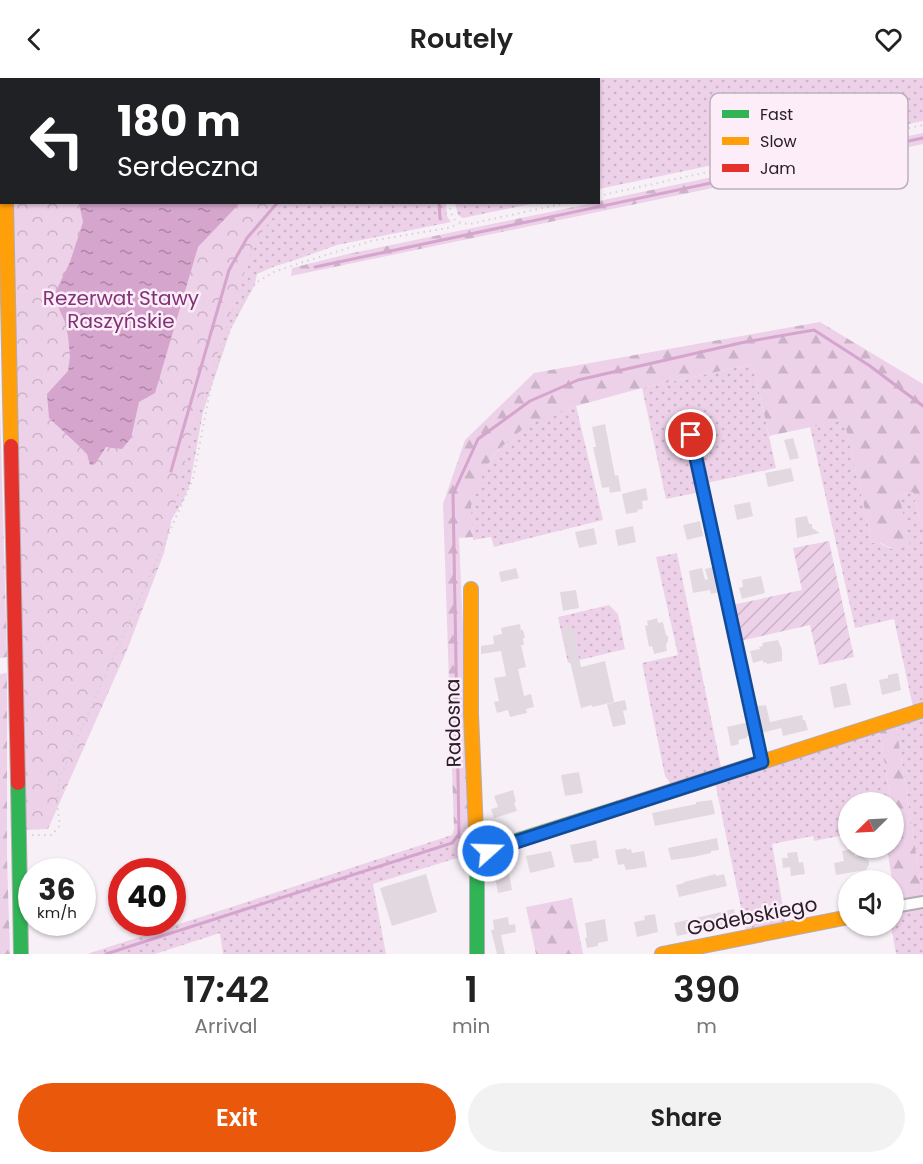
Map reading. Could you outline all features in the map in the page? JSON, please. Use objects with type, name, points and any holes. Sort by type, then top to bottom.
[{"type":"street","points":[[6,204],[21,954]]},
{"type":"street","name":"Radosna","points":[[471,589],[471,714],[477,855],[477,954]]},
{"type":"street","points":[[477,855],[923,710]]},
{"type":"street","points":[[904,906],[923,902]]},
{"type":"street","name":"Godebskiego","points":[[662,954],[838,918]]},
{"type":"lane","points":[[691,435],[762,762]]},
{"type":"path","points":[[908,128],[923,125]]},
{"type":"path","points":[[600,196],[710,172]]},
{"type":"path","points":[[449,204],[454,220],[459,224]]},
{"type":"path","points":[[19,834],[52,835],[60,825],[57,804],[59,779],[192,479],[211,386],[225,340],[245,297],[257,282],[274,272],[371,241],[459,224],[470,224],[561,204]]},
{"type":"green space","points":[[600,78],[923,78],[923,121],[908,124],[908,93],[710,93],[710,166],[600,189]]},
{"type":"green space","points":[[923,133],[923,144],[908,147],[908,136]]},
{"type":"green space","points":[[710,178],[710,188],[291,276],[292,268],[348,254],[588,204],[600,204],[600,201]]},
{"type":"green space","name":"Rezerwat Stawy Raszyńskie","points":[[13,204],[284,204],[255,240],[193,427],[164,553],[127,650],[48,829],[26,830]]},
{"type":"green space","points":[[257,204],[446,204],[447,216],[451,222],[337,245],[257,274],[255,284],[231,329],[203,412],[190,484],[183,501],[163,533],[41,551]]},
{"type":"green space","points":[[455,204],[531,204],[463,218],[458,215]]},
{"type":"green space","points":[[820,322],[923,384],[923,522],[920,521],[913,492],[899,495],[910,544],[891,548],[881,543],[871,543],[844,420],[769,436],[753,364],[642,388],[576,406],[530,423],[500,448],[489,463],[477,487],[471,506],[473,537],[459,538],[472,830],[452,835],[454,829],[443,504],[465,440],[534,373]]},
{"type":"green space","points":[[753,364],[776,468],[707,483],[694,424],[687,426],[701,492],[666,499],[642,388]]},
{"type":"green space","points":[[0,406],[7,657],[0,658]]},
{"type":"green space","points":[[576,406],[603,520],[494,547],[491,537],[473,540],[471,507],[473,496],[493,458],[522,428],[543,417]]},
{"type":"green space","points":[[844,419],[871,543],[877,542],[892,549],[899,495],[913,492],[920,521],[923,522],[923,704],[913,707],[894,619],[855,628],[810,427]]},
{"type":"green space","points":[[829,541],[854,657],[819,665],[810,625],[740,641],[732,605],[802,590],[793,548]]},
{"type":"green space","points":[[677,553],[721,767],[717,771],[671,784],[665,776],[642,663],[678,655],[656,557]]},
{"type":"green space","points":[[609,605],[618,614],[625,649],[568,663],[558,617]]},
{"type":"green space","points":[[7,673],[7,858],[10,954],[0,954],[0,674]]},
{"type":"green space","points":[[923,717],[923,898],[896,725]]},
{"type":"green space","points":[[896,725],[923,898],[904,901],[904,870],[890,870],[889,858],[904,858],[904,792],[889,792],[879,729]]},
{"type":"green space","points":[[879,729],[889,792],[838,792],[838,836],[814,841],[813,836],[772,844],[786,924],[746,932],[715,782]]},
{"type":"green space","points":[[472,830],[473,853],[373,884],[386,954],[223,954],[220,933],[155,954],[87,954],[142,936],[186,936],[186,922]]},
{"type":"green space","points":[[572,898],[583,954],[536,954],[526,907]]},
{"type":"green space","points":[[923,907],[923,954],[896,954],[893,936],[904,936],[904,911]]},
{"type":"water","points":[[79,204],[239,204],[198,247],[155,393],[139,402],[131,438],[122,449],[106,447],[95,464],[90,465],[87,454],[49,418],[47,394],[68,371],[70,356],[68,336],[55,293],[70,262],[83,222]]},
{"type":"building","points":[[605,424],[615,476],[618,475],[621,491],[610,493],[609,487],[602,488],[593,447],[596,447],[592,427]]},
{"type":"building","points":[[793,438],[799,458],[790,460],[784,440]]},
{"type":"building","points":[[791,468],[794,481],[768,487],[765,473]]},
{"type":"building","points":[[646,488],[648,500],[642,501],[643,509],[626,514],[622,494]]},
{"type":"building","points":[[750,502],[753,516],[737,520],[734,505]]},
{"type":"building","points":[[807,516],[812,528],[820,533],[797,538],[795,518]]},
{"type":"building","points":[[700,521],[703,536],[687,540],[683,525]]},
{"type":"building","points":[[633,526],[636,542],[618,546],[615,530]]},
{"type":"building","points":[[594,528],[597,544],[579,548],[575,532]]},
{"type":"building","points":[[713,567],[719,592],[711,594],[710,590],[693,593],[689,571],[702,568],[705,580],[708,579],[705,569]]},
{"type":"building","points":[[516,568],[519,578],[501,582],[499,572]]},
{"type":"building","points":[[761,576],[765,593],[742,599],[739,588],[743,587],[742,580]]},
{"type":"building","points":[[576,590],[579,608],[563,611],[560,592]]},
{"type":"building","points":[[657,618],[658,623],[663,622],[668,641],[667,651],[654,654],[652,646],[649,647],[645,626],[648,625],[647,621]]},
{"type":"building","points":[[520,624],[525,638],[523,638],[524,645],[521,645],[526,667],[518,669],[524,696],[531,694],[534,707],[526,709],[527,713],[510,717],[508,710],[497,713],[494,702],[499,701],[494,678],[506,676],[501,651],[481,654],[481,646],[494,644],[493,636],[502,634],[501,628]]},
{"type":"building","points":[[572,626],[581,667],[605,661],[614,702],[581,708],[562,628]]},
{"type":"building","points":[[778,640],[782,650],[782,661],[767,664],[763,663],[763,660],[753,663],[750,651],[760,649],[759,647],[763,646],[762,643]]},
{"type":"building","points":[[898,673],[901,690],[882,695],[879,680]]},
{"type":"building","points":[[846,683],[851,705],[834,708],[830,687]]},
{"type":"building","points":[[625,700],[627,710],[623,711],[626,724],[613,727],[607,704]]},
{"type":"building","points":[[766,705],[770,722],[802,715],[808,730],[783,736],[781,728],[761,733],[757,706]]},
{"type":"building","points":[[749,723],[752,735],[738,740],[739,744],[731,746],[727,727]]},
{"type":"building","points":[[579,772],[583,793],[565,796],[561,775]]},
{"type":"building","points":[[513,790],[517,811],[494,818],[491,809],[498,807],[494,796]]},
{"type":"building","points":[[712,800],[715,814],[655,826],[652,813]]},
{"type":"building","points":[[717,838],[719,850],[671,860],[668,848]]},
{"type":"building","points":[[596,840],[599,858],[574,863],[570,845]]},
{"type":"building","points":[[631,849],[632,853],[644,851],[647,867],[626,870],[624,864],[618,865],[615,850]]},
{"type":"building","points":[[551,851],[555,867],[530,873],[526,856]]},
{"type":"building","points":[[797,852],[799,863],[803,862],[805,874],[791,876],[790,867],[783,868],[782,858],[788,858],[787,853]]},
{"type":"building","points":[[843,858],[865,858],[869,861],[869,865],[866,870],[838,870],[836,875],[834,863],[844,861]]},
{"type":"building","points":[[508,868],[512,890],[498,893],[494,871]]},
{"type":"building","points":[[426,874],[437,912],[392,926],[380,888]]},
{"type":"building","points":[[716,874],[716,876],[724,874],[727,886],[679,897],[676,885]]},
{"type":"building","points":[[734,909],[737,923],[677,936],[674,923]]},
{"type":"building","points":[[655,914],[658,932],[637,937],[634,922],[645,920],[644,916]]},
{"type":"building","points":[[508,917],[509,925],[515,924],[516,932],[501,935],[505,954],[497,954],[491,930],[494,930],[493,920]]},
{"type":"building","points":[[605,919],[608,941],[587,948],[585,923]]},
{"type":"waterway","points":[[908,141],[923,138]]},
{"type":"waterway","points":[[315,267],[710,183]]},
{"type":"waterway","points":[[171,471],[229,270],[247,238],[276,204]]},
{"type":"waterway","points":[[439,204],[440,219]]},
{"type":"waterway","points":[[106,954],[452,843],[459,834],[453,494],[478,439],[530,401],[578,380],[745,342],[814,330],[870,366],[923,406]]},
{"type":"traffic: fast","points":[[18,783],[21,954]]},
{"type":"traffic: fast","points":[[477,954],[477,855],[619,808]]},
{"type":"traffic: slow","points":[[6,204],[11,446]]},
{"type":"traffic: slow","points":[[471,589],[471,714],[477,855]]},
{"type":"traffic: slow","points":[[619,808],[923,710]]},
{"type":"traffic: slow","points":[[662,954],[838,919]]},
{"type":"traffic: jam","points":[[11,446],[18,783]]},
{"type":"route","points":[[488,851],[762,762],[691,435]]}]
